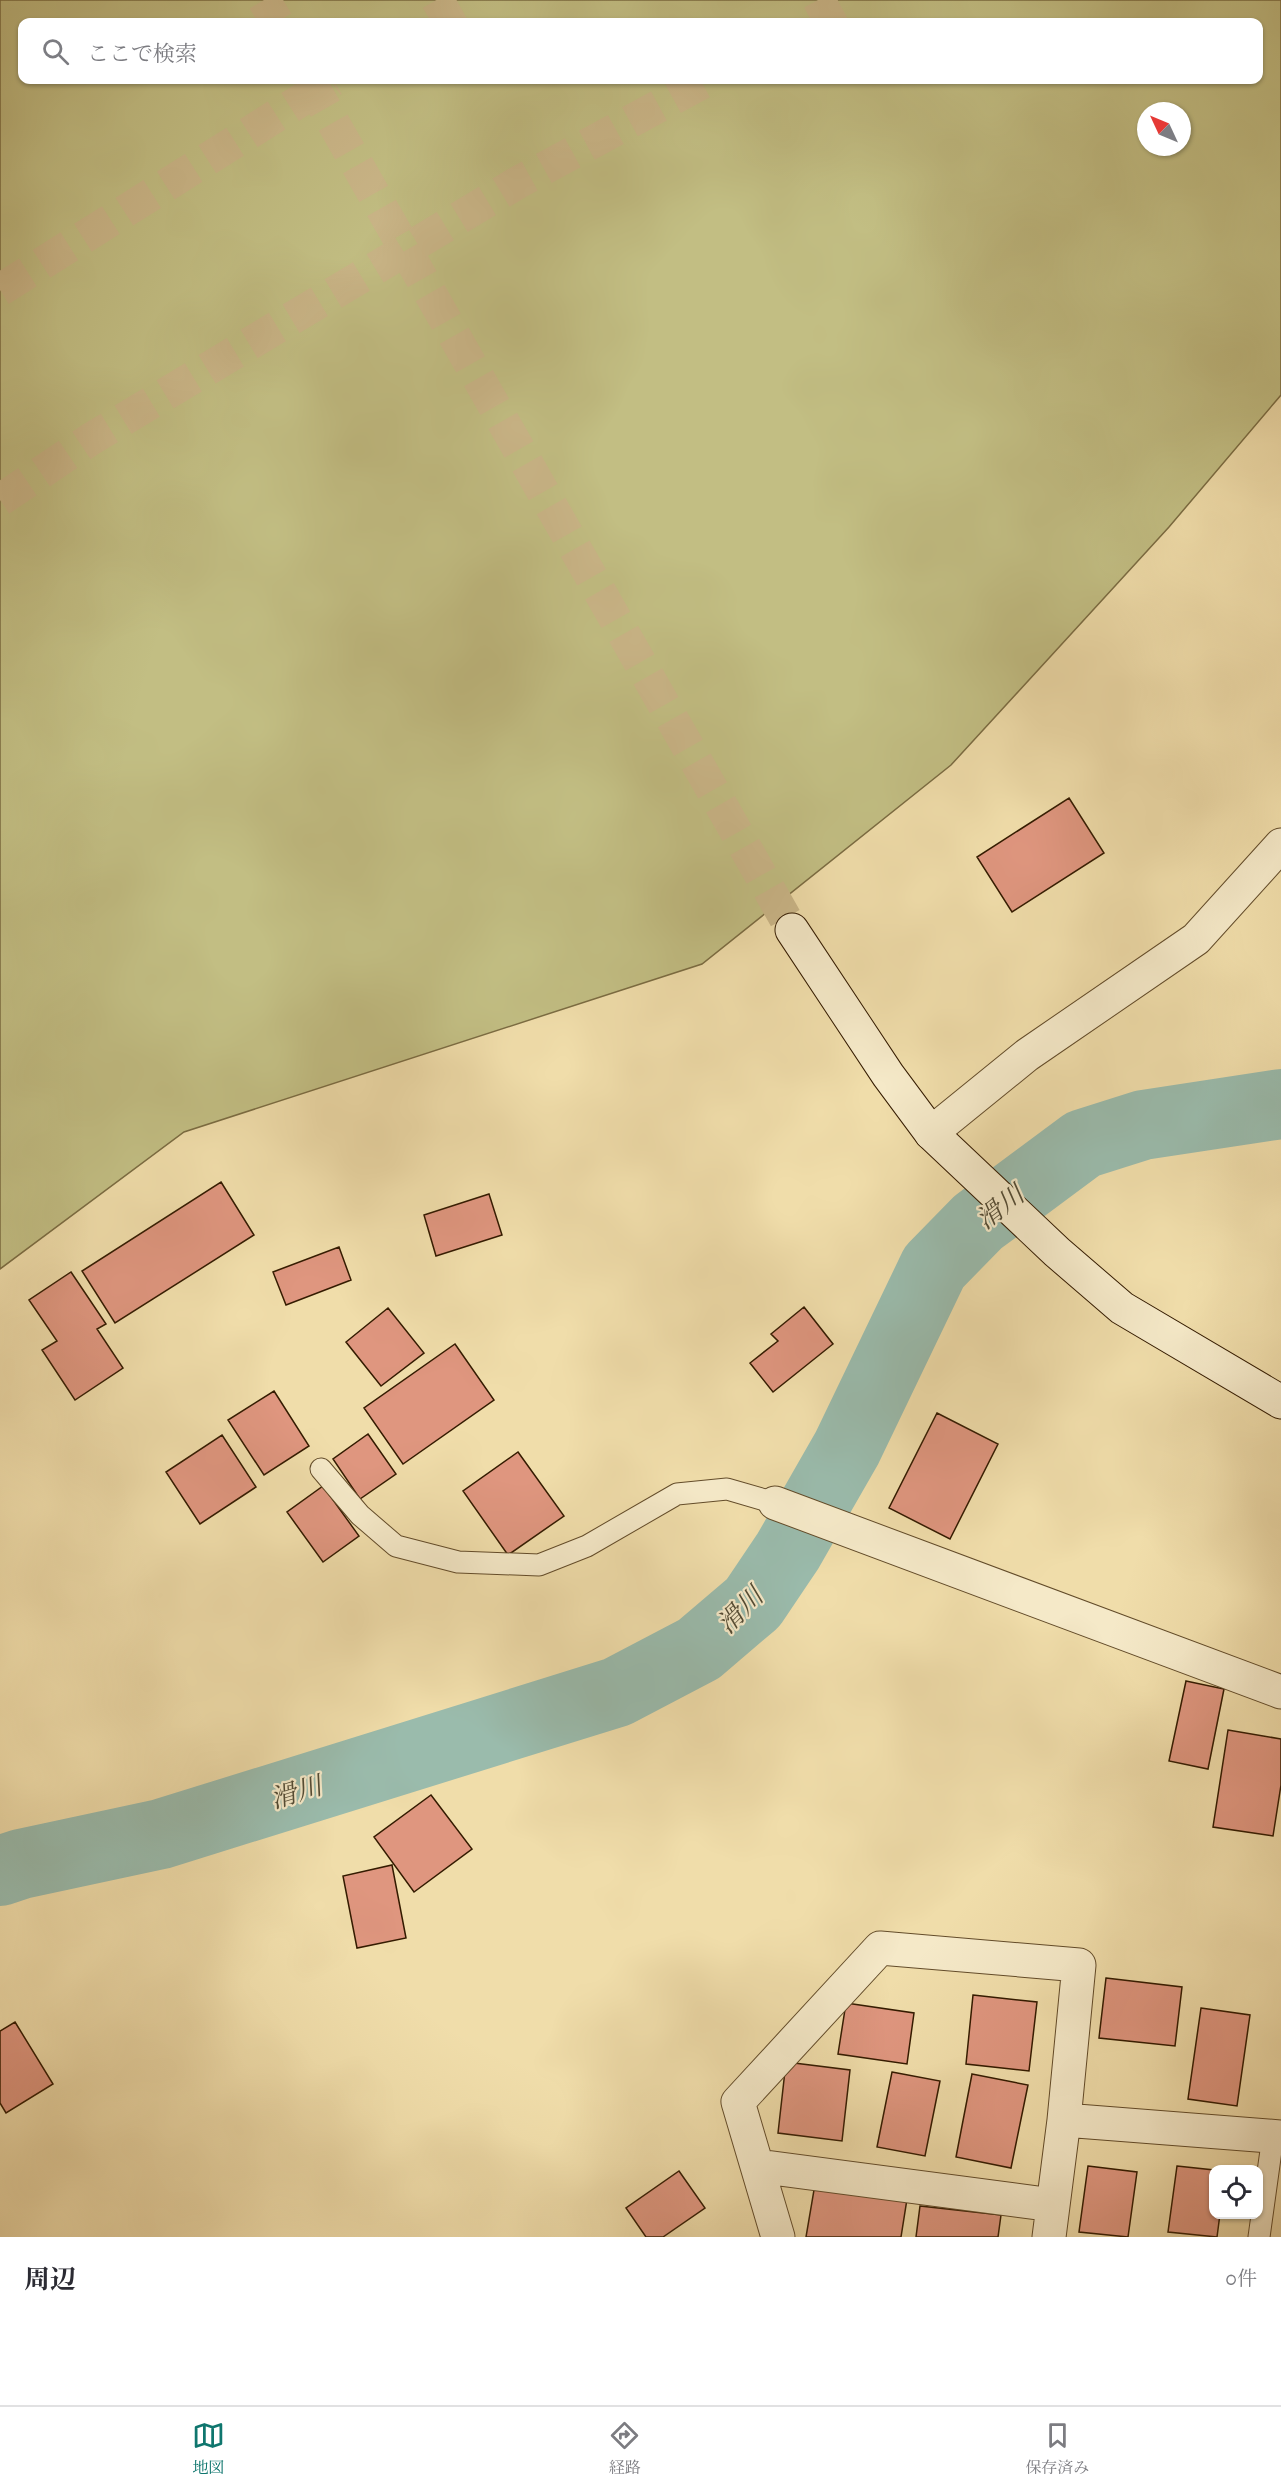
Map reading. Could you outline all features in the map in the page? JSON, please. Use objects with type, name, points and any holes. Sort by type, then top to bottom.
[{"type":"street","points":[[931,1133],[1027,1055],[1196,939],[1281,845]]},
{"type":"street","points":[[792,930],[888,1075],[931,1133],[1057,1252],[1122,1308],[1281,1402]]},
{"type":"street","points":[[776,1503],[1281,1692]]},
{"type":"street","points":[[778,2237],[738,2102],[880,1948],[1079,1965],[1064,2120],[1049,2237]]},
{"type":"street","points":[[1064,2120],[1277,2136]]},
{"type":"street","points":[[757,2166],[1053,2205]]},
{"type":"lane","points":[[321,1469],[360,1515],[396,1546],[458,1562],[539,1565],[587,1546],[676,1494],[727,1489],[776,1503]]},
{"type":"lane","points":[[1258,2237],[1277,2136]]},
{"type":"shaded area","points":[[0,0],[1281,0],[1281,395],[1169,527],[951,765],[702,964],[184,1132],[0,1269]]},
{"type":"building","points":[[1069,798],[1104,853],[1012,912],[977,857]]},
{"type":"building","points":[[221,1182],[254,1235],[115,1323],[82,1271]]},
{"type":"building","points":[[489,1194],[502,1235],[436,1256],[424,1215]]},
{"type":"building","points":[[339,1247],[351,1280],[286,1305],[273,1272]]},
{"type":"building","points":[[71,1272],[106,1324],[97,1329],[123,1368],[75,1400],[42,1350],[57,1341],[29,1300]]},
{"type":"building","points":[[804,1307],[833,1344],[773,1392],[750,1363],[778,1341],[771,1334]]},
{"type":"building","points":[[388,1308],[424,1353],[381,1386],[346,1342]]},
{"type":"building","points":[[455,1344],[494,1400],[403,1464],[364,1408]]},
{"type":"building","points":[[274,1391],[309,1446],[264,1475],[228,1420]]},
{"type":"building","points":[[937,1413],[998,1444],[950,1539],[889,1508]]},
{"type":"building","points":[[368,1434],[396,1474],[360,1499],[333,1459]]},
{"type":"building","points":[[222,1435],[256,1487],[200,1524],[166,1472]]},
{"type":"building","points":[[518,1452],[564,1516],[508,1555],[463,1491]]},
{"type":"building","points":[[323,1486],[359,1536],[323,1562],[287,1512]]},
{"type":"building","points":[[1186,1681],[1224,1689],[1208,1769],[1169,1761]]},
{"type":"building","points":[[1228,1730],[1281,1739],[1281,1785],[1273,1836],[1213,1827]]},
{"type":"building","points":[[431,1795],[472,1849],[414,1892],[374,1837]]},
{"type":"building","points":[[392,1865],[406,1938],[357,1948],[343,1876]]},
{"type":"building","points":[[1106,1978],[1182,1987],[1175,2046],[1099,2038]]},
{"type":"building","points":[[973,1995],[1037,2002],[1029,2071],[966,2064]]},
{"type":"building","points":[[846,2003],[914,2013],[907,2064],[838,2054]]},
{"type":"building","points":[[1201,2008],[1250,2015],[1237,2106],[1188,2099]]},
{"type":"building","points":[[15,2022],[53,2084],[6,2113],[0,2103],[0,2031]]},
{"type":"building","points":[[786,2062],[850,2070],[842,2141],[778,2133]]},
{"type":"building","points":[[892,2072],[940,2081],[925,2156],[877,2147]]},
{"type":"building","points":[[972,2074],[1028,2085],[1011,2168],[956,2157]]},
{"type":"building","points":[[1088,2166],[1137,2172],[1128,2237],[1079,2232]]},
{"type":"building","points":[[1177,2166],[1209,2169],[1209,2219],[1219,2219],[1217,2237],[1168,2232]]},
{"type":"building","points":[[679,2171],[705,2208],[663,2237],[646,2237],[626,2208]]},
{"type":"building","points":[[815,2184],[907,2199],[901,2237],[806,2237]]},
{"type":"building","points":[[920,2206],[1001,2215],[998,2237],[916,2237]]},
{"type":"waterway","name":"滑川","points":[[0,1871],[21,1864],[161,1834],[617,1692],[699,1649],[753,1603],[788,1551],[847,1448],[934,1267],[978,1222],[1083,1144],[1143,1125],[1281,1104]]},
{"type":"tunnel","points":[[264,0],[275,18]]},
{"type":"tunnel","points":[[438,18],[470,0]]},
{"type":"tunnel","points":[[819,18],[853,0]]},
{"type":"tunnel","points":[[311,84],[792,930]]},
{"type":"tunnel","points":[[0,290],[327,84]]},
{"type":"tunnel","points":[[0,500],[91,439],[517,183],[700,84]]}]
